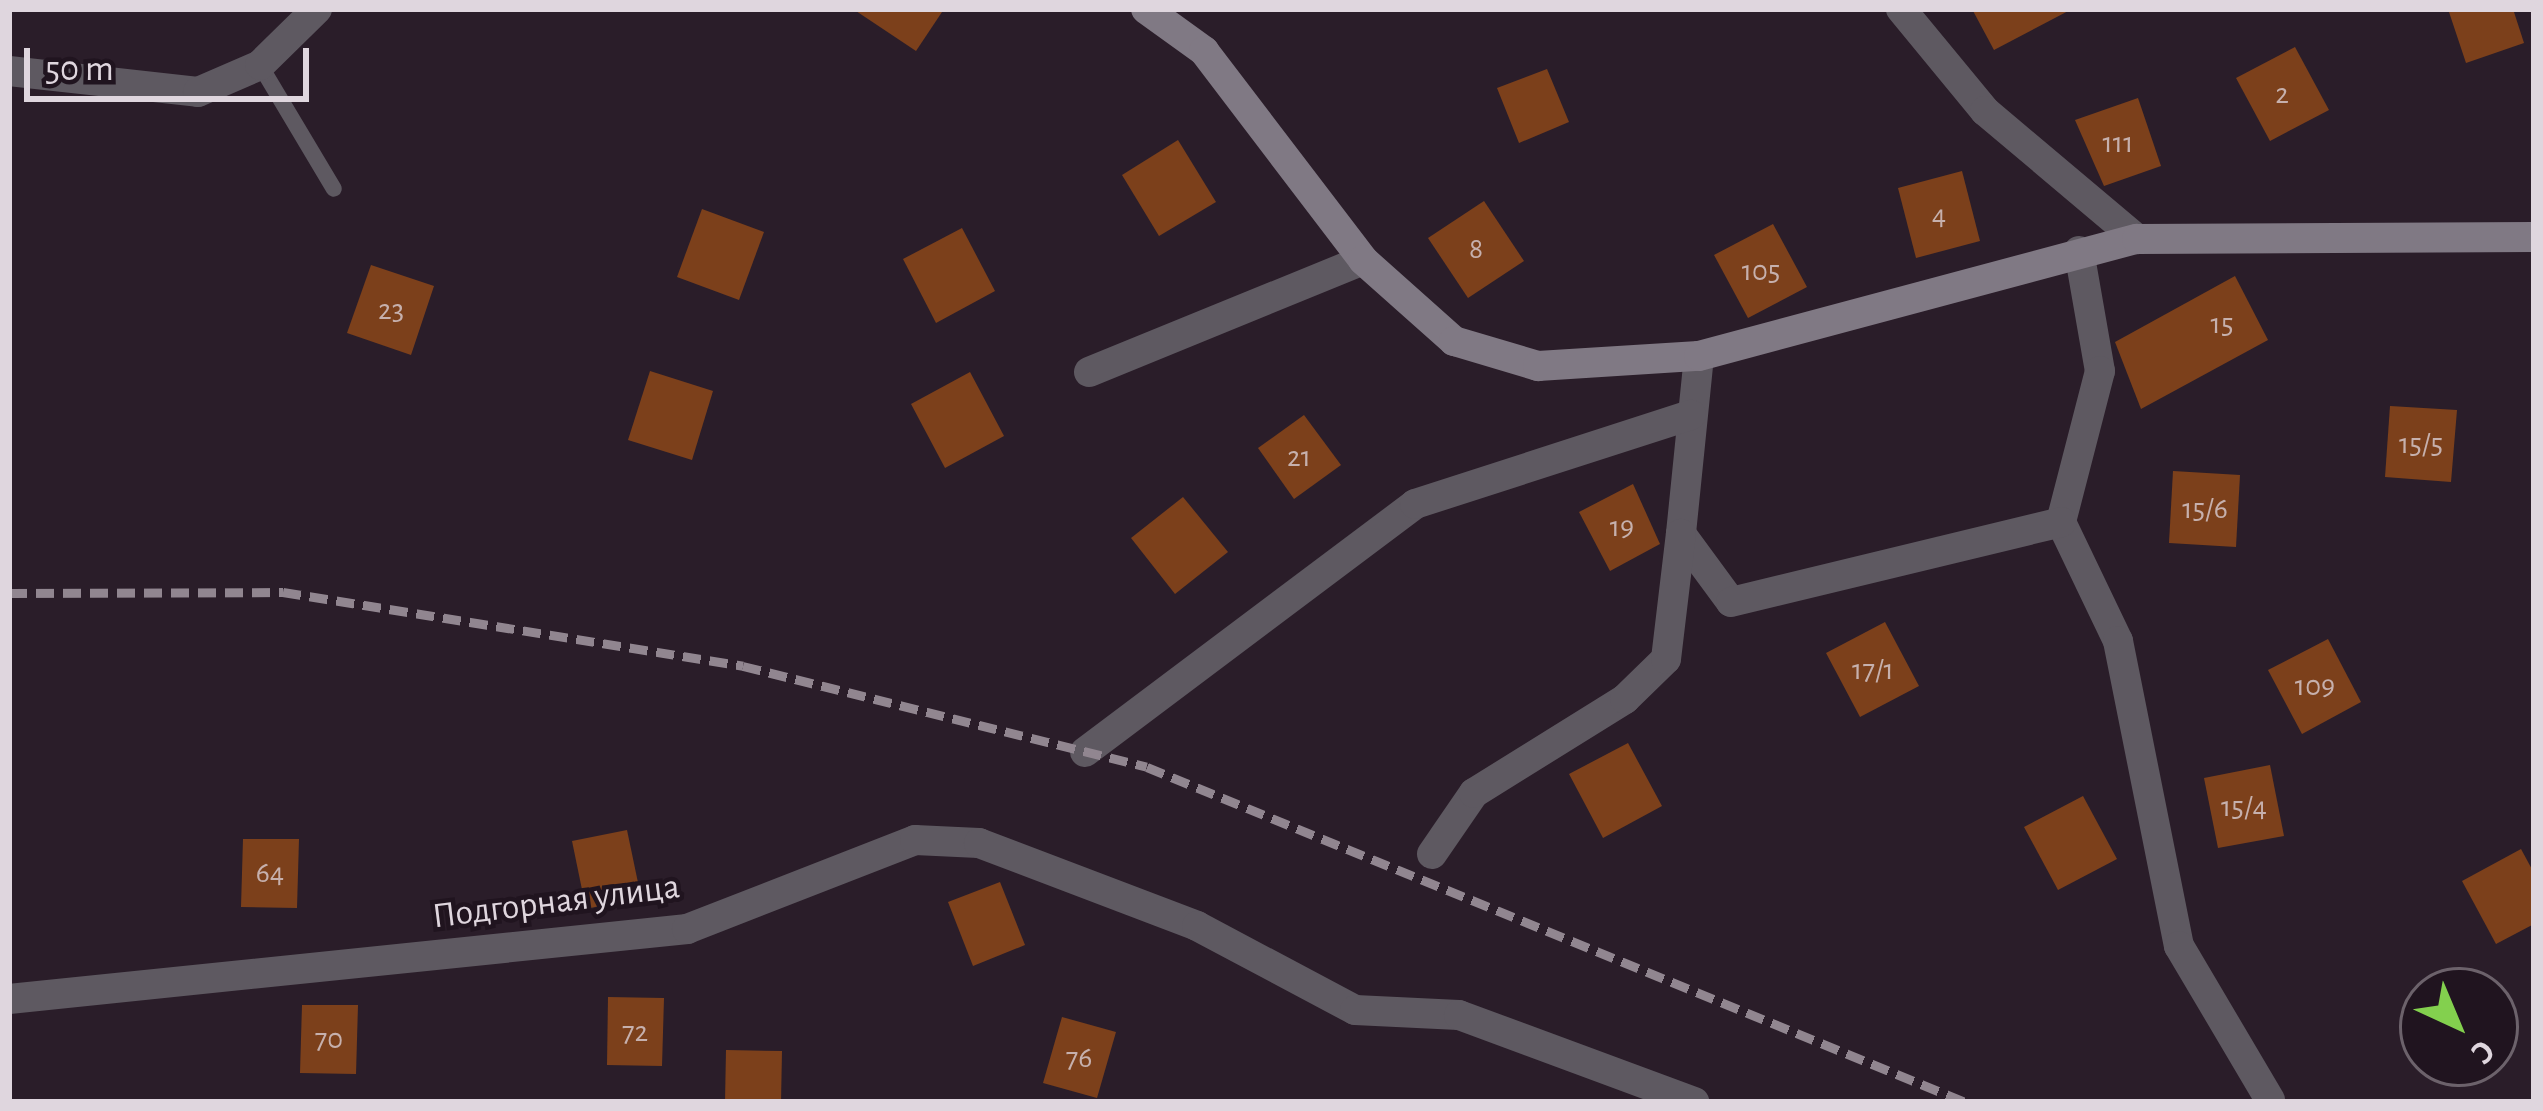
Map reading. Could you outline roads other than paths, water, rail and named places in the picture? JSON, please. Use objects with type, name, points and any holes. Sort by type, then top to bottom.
[{"type":"street","points":[[9,71],[198,92],[260,65],[317,9]]},
{"type":"street","points":[[1146,9],[1204,50],[1363,260],[1454,341],[1538,366],[1699,356],[2137,238],[2534,236]]},
{"type":"street","points":[[1901,9],[1985,111],[2137,238]]},
{"type":"street","points":[[2079,251],[2100,371],[2061,522],[2118,641],[2179,946],[2270,1100]]},
{"type":"street","points":[[1089,373],[1363,260]]},
{"type":"street","points":[[1432,854],[1474,793],[1625,699],[1666,659],[1699,356]]},
{"type":"street","points":[[1085,752],[1415,504],[1691,415]]},
{"type":"street","points":[[1681,534],[1731,602],[2061,522]]},
{"type":"street","name":"Подгорная улица","points":[[9,999],[687,929],[915,840],[980,843],[1197,926],[1355,1010],[1459,1016],[1694,1102]]},
{"type":"lane","points":[[260,65],[334,189]]},
{"type":"railway","points":[[9,593],[283,592],[743,666],[1147,767],[1965,1102]]}]
